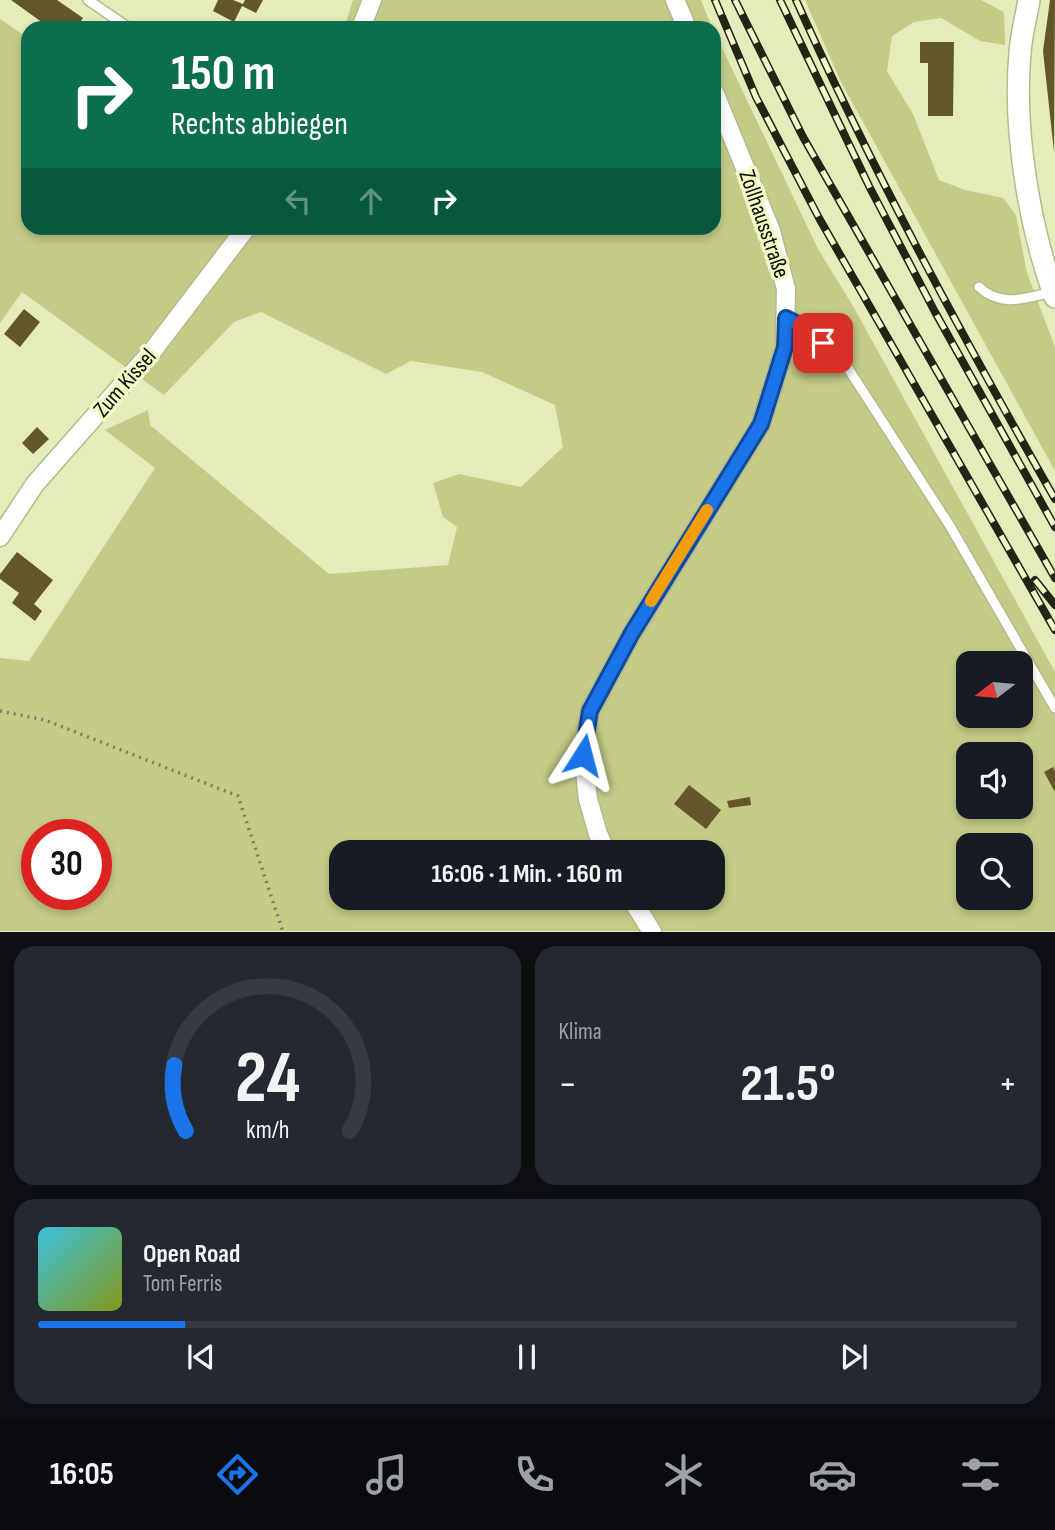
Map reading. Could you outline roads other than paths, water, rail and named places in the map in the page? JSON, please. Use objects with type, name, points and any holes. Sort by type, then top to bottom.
[{"type":"street","points":[[364,21],[372,0]]},
{"type":"street","points":[[675,0],[684,21]]},
{"type":"street","points":[[1029,0],[1020,54],[1019,136],[1035,226],[1054,294]]},
{"type":"street","name":"Zollhausstraße","points":[[601,840],[588,799],[583,755],[590,711],[632,633],[761,424],[785,347],[786,289],[771,231],[721,109]]},
{"type":"street","name":"Zum Kissel","points":[[0,537],[35,484],[154,349],[242,235]]},
{"type":"street","points":[[638,910],[652,932]]},
{"type":"lane","points":[[88,0],[119,21]]},
{"type":"lane","points":[[979,287],[991,298],[1013,300],[1054,294]]},
{"type":"lane","points":[[786,318],[804,327],[842,359],[950,526],[1055,708]]},
{"type":"railway","points":[[715,0],[756,97],[819,218],[1055,630]]},
{"type":"railway","points":[[735,0],[803,137],[1055,578]]},
{"type":"railway","points":[[780,0],[869,186],[935,312],[1055,527]]},
{"type":"railway","points":[[796,0],[825,64],[920,252],[1055,499]]},
{"type":"railway","points":[[1035,580],[1055,605]]}]
